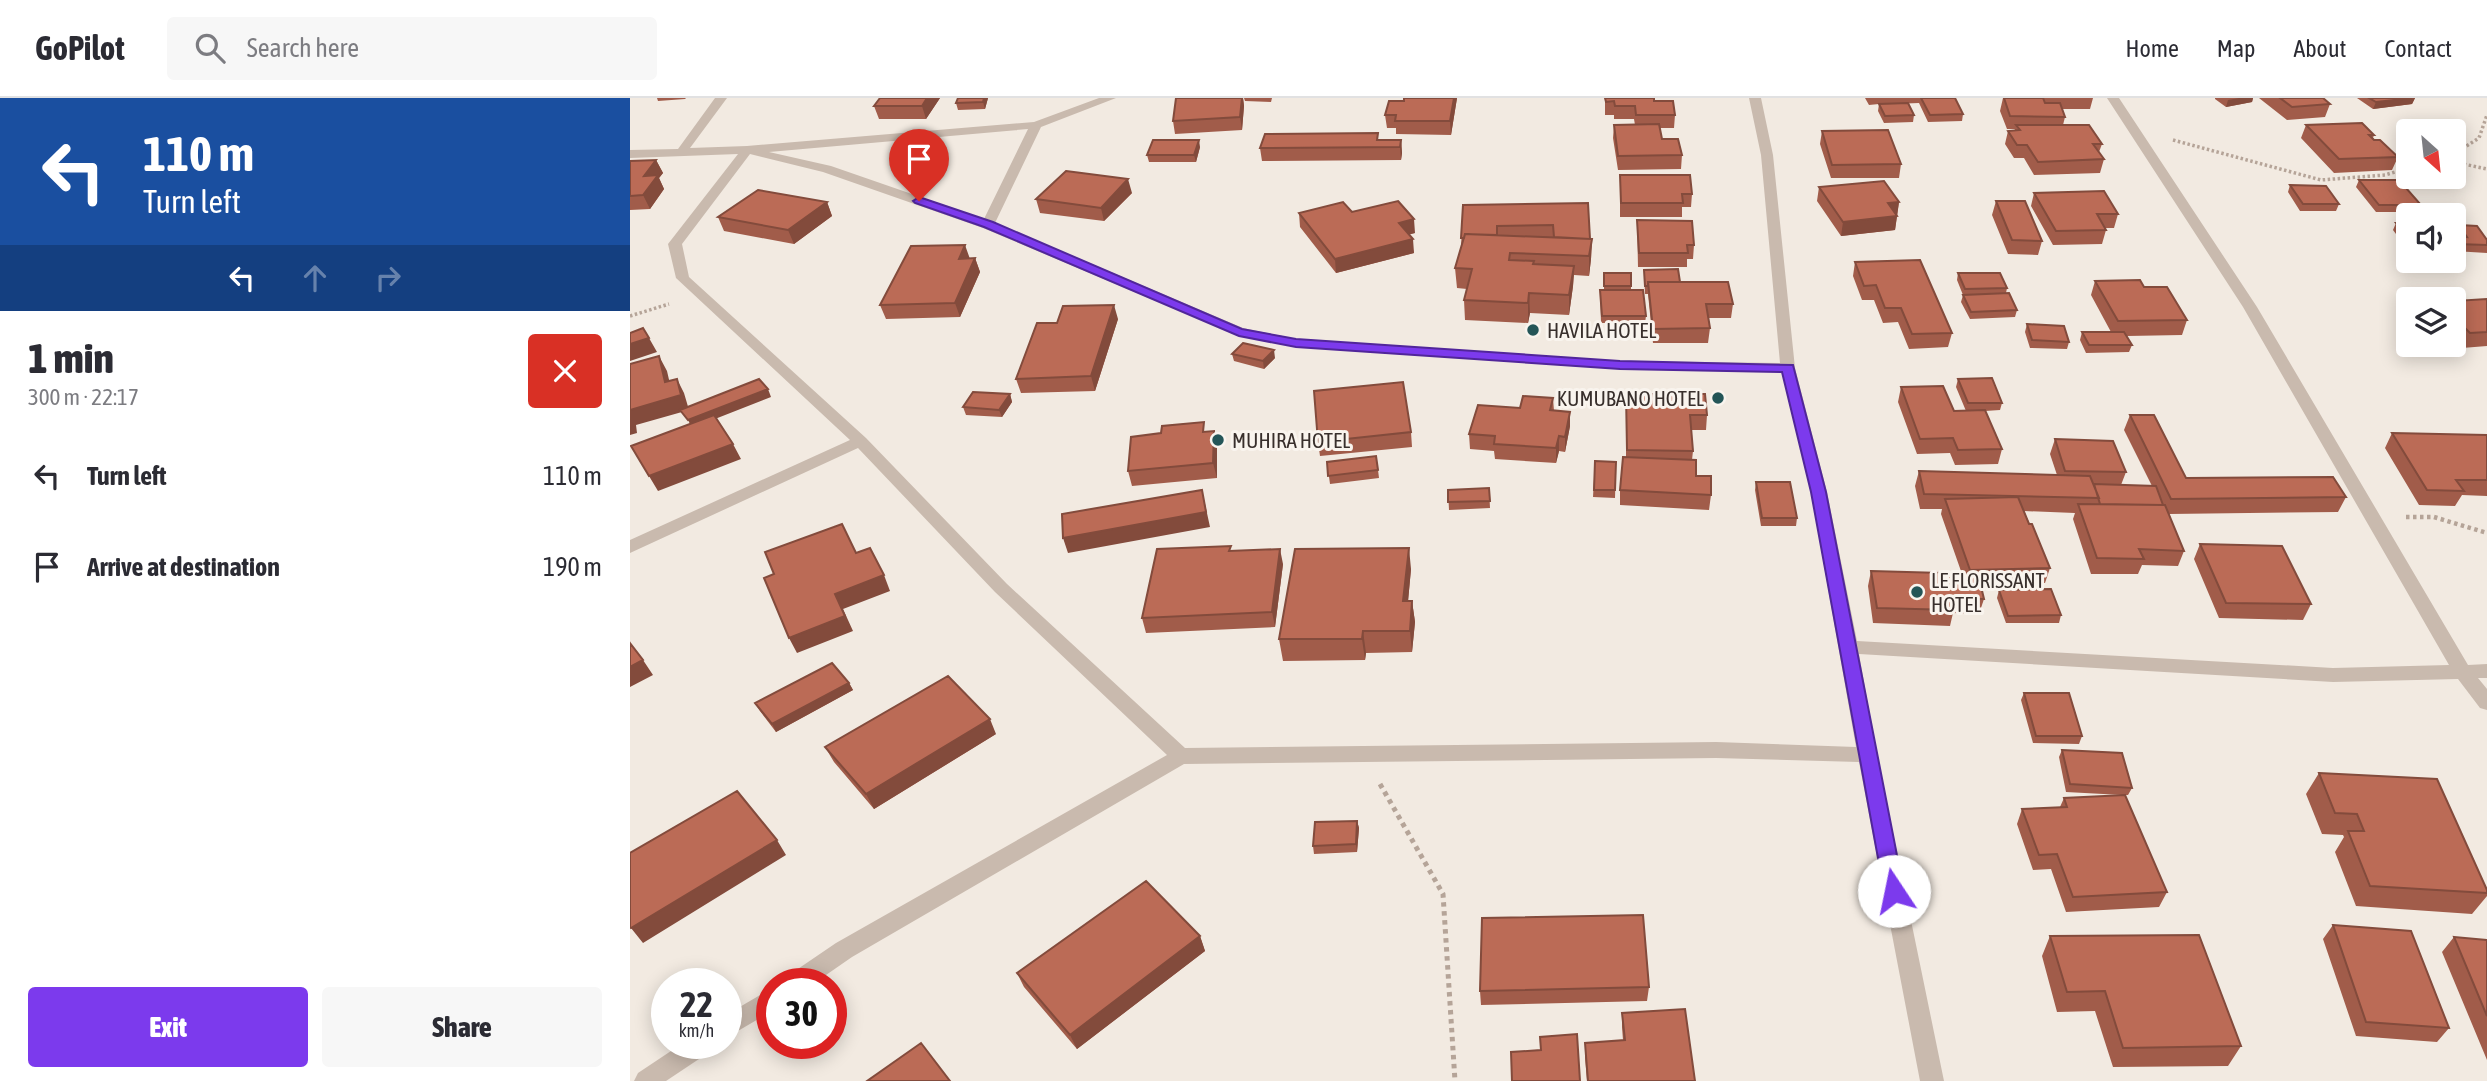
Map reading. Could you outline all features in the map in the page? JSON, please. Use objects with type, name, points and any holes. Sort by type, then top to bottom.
[{"type":"street","points":[[682,151],[721,98]]},
{"type":"street","points":[[630,154],[747,150],[1036,125],[1110,98]]},
{"type":"street","points":[[1755,98],[1767,155],[1788,368],[1819,492],[1867,755],[1932,1081]]},
{"type":"street","points":[[2113,98],[2250,307],[2462,671],[2487,703]]},
{"type":"street","points":[[988,225],[1036,125]]},
{"type":"street","points":[[747,150],[827,169],[988,225],[1239,332],[1296,343],[1620,365],[1788,368]]},
{"type":"street","points":[[747,150],[675,244],[683,278],[860,441],[1002,588],[1181,756]]},
{"type":"street","points":[[630,547],[860,441]]},
{"type":"street","points":[[1849,647],[2333,675],[2487,671]]},
{"type":"street","points":[[818,968],[844,950],[1181,756],[1716,750],[1867,755]]},
{"type":"street","points":[[646,1081],[679,1059]]},
{"type":"path","points":[[2466,146],[2479,138],[2487,115]]},
{"type":"path","points":[[2132,127],[2225,156],[2321,180],[2385,175],[2396,172]]},
{"type":"path","points":[[2466,165],[2487,169]]},
{"type":"path","points":[[630,316],[702,296]]},
{"type":"path","points":[[2372,516],[2434,517],[2487,533]]},
{"type":"path","points":[[1371,754],[1380,786],[1443,894],[1455,1081]]},
{"type":"building","points":[[880,98],[927,98],[922,106],[874,106]]},
{"type":"building","points":[[958,98],[984,98],[983,102],[956,103]]},
{"type":"building","points":[[1176,98],[1242,98],[1240,117],[1173,121]]},
{"type":"building","points":[[1404,98],[1454,98],[1450,121],[1395,121],[1396,115],[1385,115],[1389,101],[1404,101]]},
{"type":"building","points":[[1605,98],[1654,98],[1654,101],[1673,101],[1675,115],[1636,115],[1635,106],[1615,106],[1614,101],[1606,102]]},
{"type":"building","points":[[1921,98],[1955,98],[1963,114],[1930,115]]},
{"type":"building","points":[[2004,98],[2043,98],[2045,103],[2060,103],[2065,117],[2010,116]]},
{"type":"building","points":[[2280,98],[2323,98],[2330,104],[2292,107]]},
{"type":"building","points":[[2369,98],[2412,98],[2376,102]]},
{"type":"building","points":[[1908,103],[1914,115],[1885,116],[1879,104]]},
{"type":"building","points":[[2362,123],[2374,135],[2369,135],[2374,140],[2380,140],[2396,157],[2339,159],[2306,125]]},
{"type":"building","points":[[1659,124],[1662,139],[1678,139],[1682,155],[1618,156],[1614,125]]},
{"type":"building","points":[[2016,125],[2089,125],[2102,144],[2093,144],[2104,159],[2038,162],[2027,145],[2017,145],[2008,131],[2020,130]]},
{"type":"building","points":[[1888,130],[1901,164],[1832,165],[1822,131]]},
{"type":"building","points":[[1378,133],[1377,140],[1401,140],[1400,147],[1260,148],[1265,134]]},
{"type":"building","points":[[1153,140],[1199,140],[1194,155],[1147,155]]},
{"type":"building","points":[[656,160],[644,176],[658,175],[643,195],[630,196],[630,161]]},
{"type":"building","points":[[1066,171],[1128,179],[1101,208],[1036,199]]},
{"type":"building","points":[[1620,175],[1690,175],[1692,194],[1682,194],[1683,203],[1621,203]]},
{"type":"building","points":[[2359,180],[2396,180],[2396,189],[2407,189],[2419,203],[2396,203],[2379,205]]},
{"type":"building","points":[[1884,181],[1899,202],[1888,203],[1897,216],[1843,222],[1819,187]]},
{"type":"building","points":[[2290,185],[2326,186],[2339,204],[2303,204]]},
{"type":"building","points":[[758,190],[827,202],[788,230],[718,217]]},
{"type":"building","points":[[2104,191],[2118,214],[2097,214],[2106,230],[2056,231],[2034,193]]},
{"type":"building","points":[[1398,201],[1414,219],[1399,223],[1413,239],[1335,259],[1299,213],[1343,202],[1352,212]]},
{"type":"building","points":[[1996,201],[2025,201],[2042,241],[2012,240]]},
{"type":"building","points":[[1588,203],[1590,239],[1554,237],[1553,225],[1497,226],[1497,235],[1465,234],[1464,238],[1461,238],[1463,205]]},
{"type":"building","points":[[1637,220],[1692,221],[1694,245],[1687,245],[1688,253],[1639,253]]},
{"type":"building","points":[[2466,225],[2477,226],[2487,240],[2487,245],[2466,244]]},
{"type":"building","points":[[1465,234],[1592,239],[1589,256],[1510,253],[1509,260],[1574,266],[1569,295],[1529,293],[1528,303],[1464,300],[1472,269],[1455,268]]},
{"type":"building","points":[[965,245],[959,259],[975,258],[955,303],[880,305],[911,246]]},
{"type":"building","points":[[1920,260],[1952,333],[1912,334],[1901,308],[1885,308],[1876,285],[1864,286],[1855,262]]},
{"type":"building","points":[[1678,269],[1680,282],[1648,282],[1648,286],[1645,286],[1644,270]]},
{"type":"building","points":[[1604,273],[1631,273],[1631,286],[1604,286]]},
{"type":"building","points":[[1958,273],[2000,273],[2007,288],[1965,289]]},
{"type":"building","points":[[2140,280],[2144,287],[2167,287],[2187,320],[2118,321],[2095,281]]},
{"type":"building","points":[[1648,282],[1728,282],[1733,304],[1706,304],[1710,328],[1653,329]]},
{"type":"building","points":[[1600,290],[1643,290],[1646,316],[1602,316]]},
{"type":"building","points":[[2009,293],[2017,310],[1971,312],[1963,295]]},
{"type":"building","points":[[2487,299],[2487,332],[2470,333],[2466,329],[2466,300]]},
{"type":"building","points":[[1114,305],[1091,376],[1016,379],[1037,323],[1057,323],[1063,306]]},
{"type":"building","points":[[2027,324],[2064,326],[2069,342],[2032,340]]},
{"type":"building","points":[[643,328],[649,338],[630,344],[630,333]]},
{"type":"building","points":[[2082,332],[2124,332],[2132,345],[2089,345]]},
{"type":"building","points":[[1243,343],[1274,350],[1263,361],[1232,354]]},
{"type":"building","points":[[659,356],[665,382],[677,379],[681,395],[630,410],[630,364]]},
{"type":"building","points":[[1992,378],[2002,403],[1968,403],[1958,379]]},
{"type":"building","points":[[759,379],[768,389],[688,420],[680,410]]},
{"type":"building","points":[[1403,382],[1411,432],[1318,442],[1314,391]]},
{"type":"building","points":[[1943,386],[1954,411],[1985,410],[2002,449],[1958,450],[1953,438],[1920,439],[1901,387]]},
{"type":"building","points":[[973,392],[1010,394],[999,410],[963,407]]},
{"type":"building","points":[[1626,394],[1705,394],[1707,415],[1690,415],[1693,451],[1627,450]]},
{"type":"building","points":[[1523,396],[1553,398],[1550,410],[1570,412],[1565,437],[1559,436],[1556,448],[1494,444],[1495,436],[1469,434],[1478,405],[1520,408]]},
{"type":"building","points":[[714,415],[733,444],[649,476],[631,446]]},
{"type":"building","points":[[2130,415],[2154,415],[2186,478],[2333,477],[2346,497],[2171,499]]},
{"type":"building","points":[[1204,422],[1203,432],[1214,431],[1213,463],[1128,471],[1131,437],[1161,433],[1162,426]]},
{"type":"building","points":[[2392,433],[2487,435],[2487,480],[2456,480],[2464,491],[2427,490]]},
{"type":"building","points":[[2055,439],[2113,441],[2126,472],[2065,471]]},
{"type":"building","points":[[1376,456],[1378,470],[1328,476],[1327,462]]},
{"type":"building","points":[[1623,457],[1696,460],[1696,476],[1711,476],[1711,495],[1620,490]]},
{"type":"building","points":[[1595,461],[1616,462],[1615,490],[1594,490]]},
{"type":"building","points":[[1919,471],[2090,476],[2099,498],[1924,494]]},
{"type":"building","points":[[1756,482],[1790,482],[1797,518],[1762,518]]},
{"type":"building","points":[[2094,484],[2156,486],[2163,505],[2100,504]]},
{"type":"building","points":[[1489,488],[1490,501],[1448,502],[1448,490]]},
{"type":"building","points":[[1202,490],[1206,512],[1063,538],[1062,514]]},
{"type":"building","points":[[2018,497],[2050,568],[1970,570],[1945,499]]},
{"type":"building","points":[[2078,504],[2165,505],[2184,551],[2139,549],[2144,559],[2097,558]]},
{"type":"building","points":[[842,524],[856,553],[870,548],[884,575],[835,594],[845,616],[789,638],[764,578],[774,574],[765,552]]},
{"type":"building","points":[[2200,544],[2282,546],[2311,604],[2226,603]]},
{"type":"building","points":[[1231,546],[1229,551],[1280,549],[1272,612],[1142,618],[1157,549]]},
{"type":"building","points":[[1409,548],[1403,601],[1412,601],[1410,631],[1363,631],[1362,639],[1279,639],[1295,549]]},
{"type":"building","points":[[1871,571],[1978,574],[1984,599],[1951,598],[1954,610],[1877,608]]},
{"type":"building","points":[[2051,589],[2061,615],[2008,616],[1999,590]]},
{"type":"building","points":[[630,643],[643,660],[630,667]]},
{"type":"building","points":[[832,663],[849,683],[772,724],[755,703]]},
{"type":"building","points":[[948,676],[990,719],[866,794],[825,747]]},
{"type":"building","points":[[2024,693],[2069,693],[2082,736],[2036,736]]},
{"type":"building","points":[[2062,750],[2122,753],[2132,788],[2070,784]]},
{"type":"building","points":[[2319,773],[2437,779],[2487,893],[2370,886],[2348,831],[2364,831],[2357,814],[2335,813]]},
{"type":"building","points":[[737,791],[777,840],[631,928],[630,853]]},
{"type":"building","points":[[2125,795],[2167,892],[2073,897],[2057,854],[2039,855],[2022,809],[2067,807],[2064,798]]},
{"type":"building","points":[[1357,821],[1356,844],[1313,846],[1315,822]]},
{"type":"building","points":[[1146,881],[1200,936],[1070,1035],[1017,973]]},
{"type":"building","points":[[1643,915],[1649,987],[1480,991],[1482,918]]},
{"type":"building","points":[[2333,925],[2411,931],[2449,1028],[2366,1022]]},
{"type":"building","points":[[2199,935],[2241,1046],[2123,1048],[2105,991],[2067,992],[2050,936]]},
{"type":"building","points":[[2454,937],[2487,940],[2487,1016]]},
{"type":"building","points":[[1685,1009],[1695,1081],[1588,1081],[1585,1043],[1625,1040],[1622,1013]]},
{"type":"building","points":[[1577,1034],[1580,1081],[1512,1081],[1511,1052],[1541,1050],[1540,1037]]},
{"type":"building","points":[[921,1043],[950,1081],[867,1081]]},
{"type":"place","name":"HAVILA HOTEL","points":[[1533,330]]},
{"type":"place","name":"KUMUBANO HOTEL","points":[[1718,398]]},
{"type":"place","name":"MUHIRA HOTEL","points":[[1218,440]]},
{"type":"place","name":"LE FLORISSANT HOTEL","points":[[1917,592]]},
{"type":"route","points":[[919,201],[988,225],[1239,332],[1277,340],[1620,365],[1788,368],[1819,492],[1894,891]]}]
